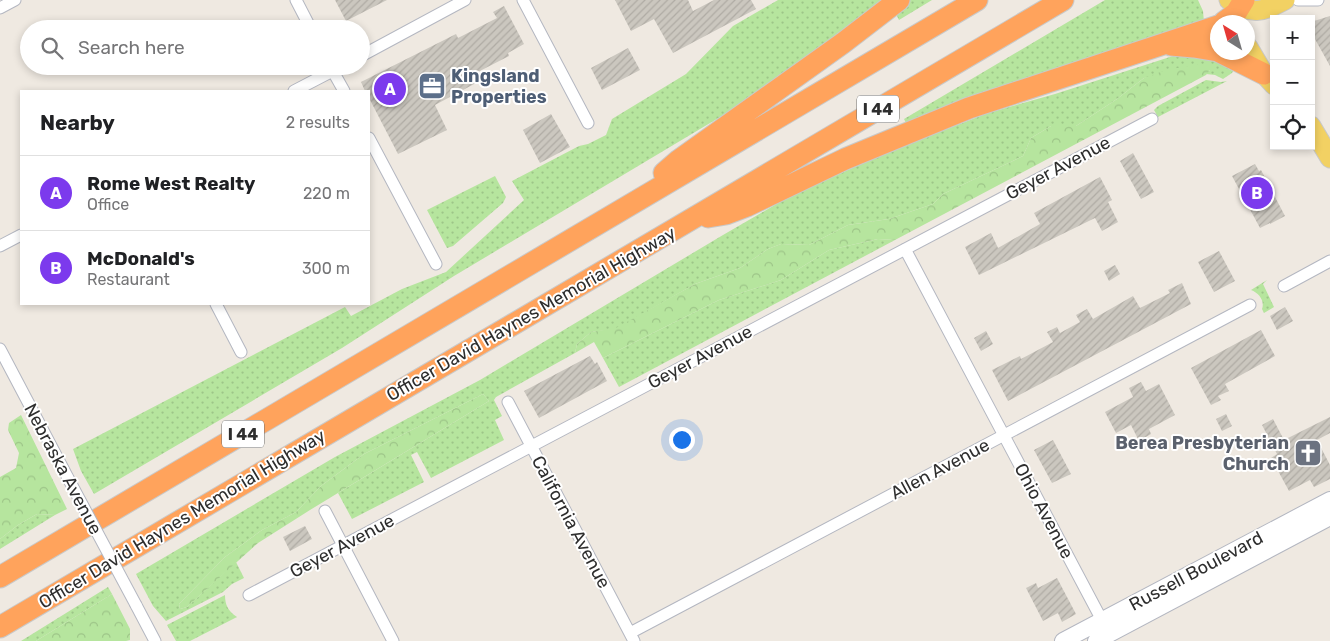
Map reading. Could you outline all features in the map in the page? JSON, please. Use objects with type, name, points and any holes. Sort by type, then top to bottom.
[{"type":"highway","points":[[625,208],[679,160],[844,43],[899,0]]},
{"type":"highway","name":"I 44","points":[[0,578],[977,0]]},
{"type":"highway","name":"Officer David Haynes Memorial Highway","points":[[0,627],[1063,0]]},
{"type":"highway","points":[[692,219],[726,214],[913,130],[1006,96],[1160,45],[1231,14]]},
{"type":"highway","points":[[1160,45],[1194,47],[1210,50]]},
{"type":"highway","points":[[1234,60],[1269,79]]},
{"type":"main road","points":[[1219,0],[1231,14],[1274,7]]},
{"type":"main road","points":[[1255,58],[1269,79]]},
{"type":"main road","points":[[1315,133],[1330,158]]},
{"type":"main road","name":"Russell Boulevard","points":[[1105,634],[1330,500]]},
{"type":"main road","name":"Russell Boulevard","points":[[1063,641],[1105,634],[1330,517]]},
{"type":"street","points":[[0,8],[15,0]]},
{"type":"street","points":[[296,0],[306,20]]},
{"type":"street","points":[[370,51],[465,0]]},
{"type":"street","points":[[523,0],[588,123]]},
{"type":"street","points":[[1298,0],[1318,0]]},
{"type":"street","points":[[296,90],[323,75]]},
{"type":"street","points":[[338,75],[344,90]]},
{"type":"street","name":"Geyer Avenue","points":[[249,595],[1152,119]]},
{"type":"street","points":[[370,140],[436,264]]},
{"type":"street","points":[[0,246],[20,236]]},
{"type":"street","name":"Ohio Avenue","points":[[905,249],[1004,436],[1105,634]]},
{"type":"street","points":[[1284,286],[1330,261]]},
{"type":"street","points":[[217,305],[241,352]]},
{"type":"street","name":"Allen Avenue","points":[[632,637],[1004,436],[1250,306]]},
{"type":"street","name":"Nebraska Avenue","points":[[0,349],[155,641]]},
{"type":"street","name":"California Avenue","points":[[508,402],[632,637]]},
{"type":"street","points":[[325,511],[394,641]]},
{"type":"green space","points":[[778,0],[889,0],[762,92],[454,276],[342,348],[94,494],[81,471],[73,449],[345,307],[351,316],[402,289],[446,272],[524,200],[512,181],[579,146],[588,144],[606,135],[612,119],[686,74],[733,26]]},
{"type":"green space","points":[[909,0],[932,0],[899,20],[895,12]]},
{"type":"green space","points":[[1105,0],[1198,0],[1203,11],[1204,22],[907,125],[904,119]]},
{"type":"green space","points":[[1187,54],[1212,60],[1233,71],[1223,79],[1215,75],[1206,74],[1210,70],[1144,78],[1117,99],[1076,126],[1051,126],[1031,138],[1023,156],[943,194],[933,204],[889,219],[848,225],[809,245],[781,244],[768,249],[740,268],[695,284],[616,329],[591,332],[577,344],[575,353],[496,397],[494,400],[502,416],[495,420],[504,440],[431,478],[417,452],[411,455],[424,482],[352,519],[338,493],[489,401],[483,394],[364,454],[321,486],[296,512],[262,530],[225,557],[179,604],[180,609],[187,607],[236,562],[244,578],[232,584],[223,592],[166,621],[153,606],[136,574],[335,457],[480,380],[792,195],[888,152],[988,113],[1055,94],[1173,56]]},
{"type":"green space","points":[[1200,64],[1210,66],[1210,70],[1206,75],[895,240],[878,239],[829,250],[781,280],[719,300],[603,358],[594,342],[575,353],[577,344],[591,332],[616,328],[695,284],[740,268],[768,249],[781,244],[809,245],[848,225],[889,219],[933,204],[943,194],[1023,156],[1031,138],[1051,126],[1076,126],[1117,99],[1144,78],[1166,70]]},
{"type":"green space","points":[[1206,80],[1227,81],[1158,117],[1154,110],[1158,106]]},
{"type":"green space","points":[[495,176],[506,197],[503,203],[453,246],[447,248],[427,210]]},
{"type":"green space","points":[[878,239],[895,240],[619,387],[603,358],[719,300],[781,280],[829,250]]},
{"type":"green space","points":[[1267,280],[1263,284],[1274,307],[1264,313],[1261,298],[1251,290]]},
{"type":"green space","points":[[483,394],[489,401],[258,543],[187,607],[180,609],[179,604],[225,557],[262,530],[296,512],[321,486],[364,454]]},
{"type":"green space","points":[[21,415],[67,509],[55,515],[37,514],[18,525],[0,539],[0,477],[16,468],[19,453],[8,430],[9,423]]},
{"type":"green space","points":[[37,514],[55,515],[0,549],[0,539],[18,525]]},
{"type":"green space","points":[[108,587],[112,594],[36,641],[21,641]]},
{"type":"green space","points":[[112,594],[130,629],[130,640],[36,641]]},
{"type":"green space","points":[[225,595],[228,608],[237,617],[190,641],[176,641],[167,625]]},
{"type":"building","points":[[335,0],[387,0],[348,20],[345,20]]},
{"type":"building","points":[[615,0],[688,0],[693,11],[714,0],[751,0],[756,9],[673,53],[654,19],[631,31]]},
{"type":"building","points":[[504,6],[524,44],[508,53],[509,56],[472,75],[476,83],[435,105],[447,130],[398,154],[370,100],[370,90],[365,90],[361,82],[456,34],[458,38],[497,18],[493,12]]},
{"type":"building","points":[[1330,16],[1330,66],[1315,39],[1315,21]]},
{"type":"building","points":[[628,48],[640,70],[602,90],[591,68]]},
{"type":"building","points":[[551,114],[570,147],[540,163],[523,130]]},
{"type":"building","points":[[1133,153],[1154,192],[1141,199],[1120,161]]},
{"type":"building","points":[[1255,164],[1259,171],[1261,170],[1285,216],[1260,228],[1232,176]]},
{"type":"building","points":[[1100,177],[1112,200],[1108,202],[1118,222],[1102,231],[1095,218],[979,275],[965,247],[991,233],[998,248],[1040,224],[1034,213]]},
{"type":"building","points":[[1219,251],[1235,281],[1214,292],[1198,262]]},
{"type":"building","points":[[1115,265],[1120,274],[1109,281],[1104,271]]},
{"type":"building","points":[[1182,283],[1191,304],[1008,401],[992,370],[1020,356],[1021,359],[1053,342],[1047,332],[1057,327],[1060,333],[1080,322],[1076,315],[1087,309],[1093,319],[1133,296],[1140,308],[1170,293],[1168,290]]},
{"type":"building","points":[[1285,307],[1293,321],[1277,330],[1270,316]]},
{"type":"building","points":[[1261,330],[1275,356],[1225,384],[1229,391],[1218,396],[1221,400],[1211,405],[1191,368]]},
{"type":"building","points":[[986,331],[993,344],[981,351],[974,338]]},
{"type":"building","points":[[590,356],[595,364],[597,362],[607,381],[539,418],[524,391]]},
{"type":"building","points":[[1141,382],[1146,391],[1159,384],[1175,415],[1149,429],[1151,434],[1139,441],[1131,425],[1116,433],[1105,412],[1133,397],[1129,388]]},
{"type":"building","points":[[1226,414],[1232,426],[1222,431],[1216,419]]},
{"type":"building","points":[[1330,417],[1330,433],[1317,440],[1330,465],[1330,479],[1314,487],[1310,480],[1289,491],[1271,458],[1277,454],[1262,425],[1273,419],[1284,440]]},
{"type":"building","points":[[1053,440],[1071,474],[1052,483],[1034,450]]},
{"type":"building","points":[[305,526],[312,539],[290,551],[283,537]]},
{"type":"building","points":[[1057,578],[1076,614],[1062,622],[1058,613],[1043,621],[1026,588],[1036,583],[1038,588]]},
{"type":"place","name":"Kingsland Properties","points":[[432,86]]},
{"type":"place","name":"Rome West Realty","points":[[390,89]]},
{"type":"place","name":"McDonald's","points":[[1257,193]]},
{"type":"place","name":"Berea Presbyterian Church","points":[[1308,453]]}]
